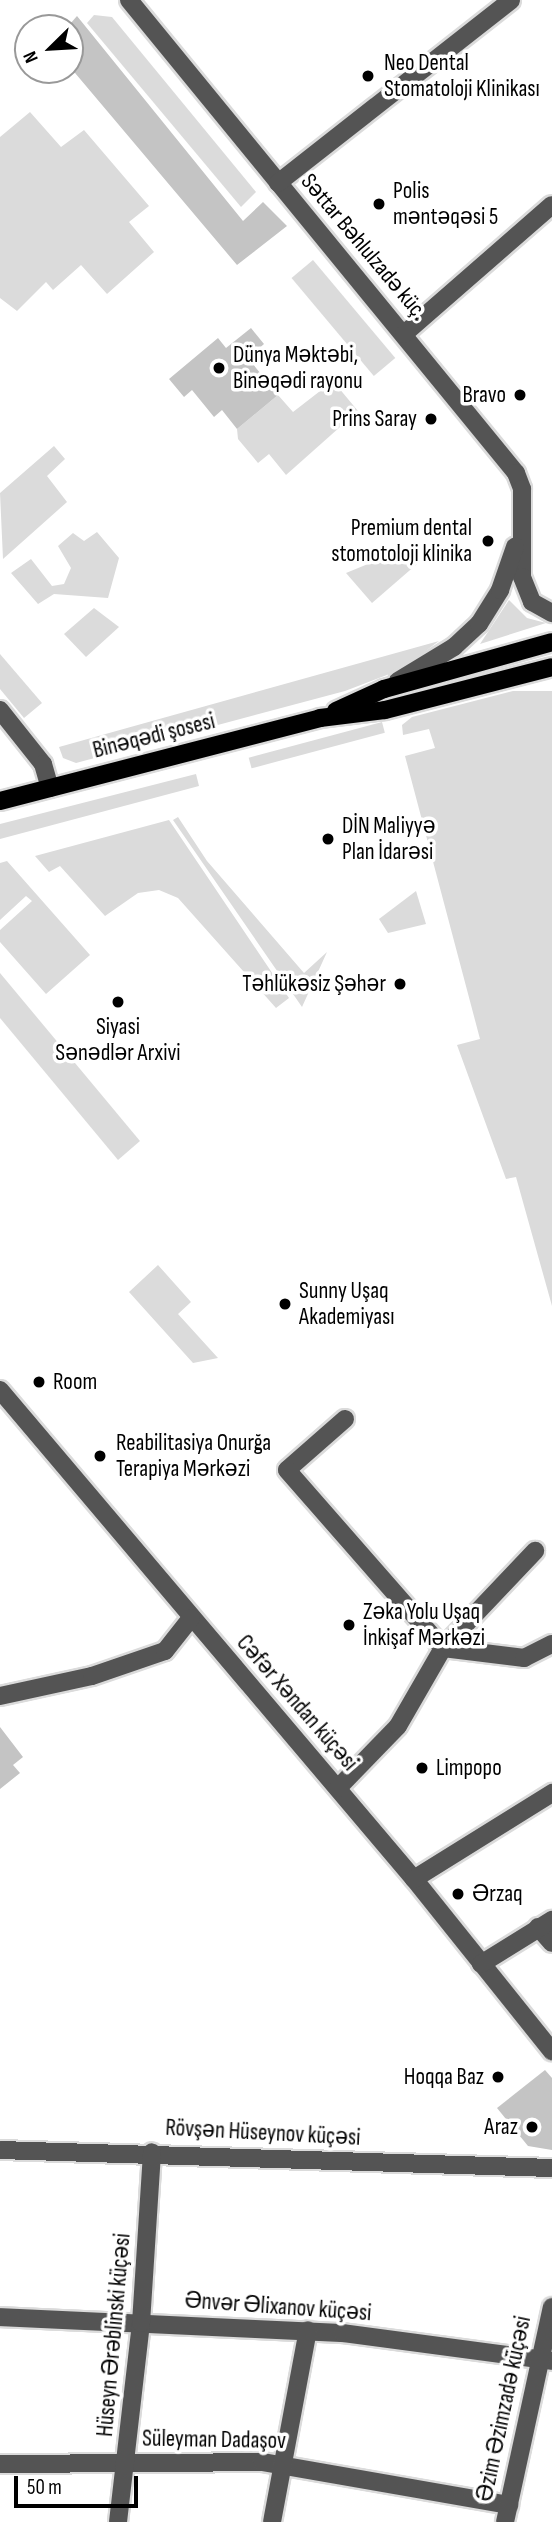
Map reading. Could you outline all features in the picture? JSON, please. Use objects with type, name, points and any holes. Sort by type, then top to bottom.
[{"type":"main road","points":[[510,654],[552,633]]},
{"type":"main road","name":"Binəqədi şosesi","points":[[320,718],[384,689],[552,642]]},
{"type":"main road","name":"Binəqədi şosesi","points":[[0,801],[320,718],[385,710],[552,667]]},
{"type":"main road","points":[[515,677],[552,675]]},
{"type":"street","name":"Səttar Bəhlulzadə küç.","points":[[129,0],[516,473],[522,489],[518,541]]},
{"type":"street","points":[[278,183],[511,0]]},
{"type":"street","points":[[404,334],[552,205]]},
{"type":"street","points":[[518,541],[527,593],[538,607],[552,612]]},
{"type":"street","points":[[384,689],[471,633],[500,590],[518,541]]},
{"type":"street","points":[[0,710],[43,764],[50,788]]},
{"type":"street","name":"Cəfər Xəndan küçəsi","points":[[0,1390],[414,1879],[552,2051]]},
{"type":"street","points":[[345,1419],[287,1470],[443,1648],[524,1658],[552,1644]]},
{"type":"street","points":[[338,1788],[398,1727],[443,1648],[535,1550]]},
{"type":"street","points":[[0,1696],[92,1675],[165,1651],[191,1618]]},
{"type":"street","points":[[414,1879],[552,1793]]},
{"type":"street","points":[[481,1964],[545,1924],[552,1943]]},
{"type":"street","name":"Rövşən Hüseynov küçəsi","points":[[0,2150],[152,2152],[523,2170]]},
{"type":"street","name":"Hüseyn Ərəblinski küçəsi","points":[[118,2522],[127,2463],[141,2323],[152,2152]]},
{"type":"street","points":[[523,2170],[552,2168]]},
{"type":"street","points":[[523,2170],[552,2175]]},
{"type":"street","name":"Əzim Əzimzadə küçəsi","points":[[507,2513],[545,2360],[552,2307]]},
{"type":"street","name":"Ənvər Əlixanov küçəsi","points":[[0,2317],[308,2330],[545,2360]]},
{"type":"street","points":[[272,2522],[308,2330]]},
{"type":"street","name":"Süleyman Dadaşov","points":[[0,2464],[282,2464],[507,2513]]},
{"type":"shaded area","points":[[94,15],[112,17],[256,192],[241,207],[87,23]]},
{"type":"shaded area","points":[[30,112],[61,147],[84,130],[149,206],[129,222],[154,252],[107,294],[81,265],[53,290],[46,282],[17,311],[0,298],[0,137]]},
{"type":"shaded area","points":[[313,260],[395,358],[374,376],[292,278]]},
{"type":"shaded area","points":[[333,381],[358,411],[286,475],[269,454],[258,463],[238,439],[237,429],[278,395],[293,412]]},
{"type":"shaded area","points":[[54,446],[65,459],[47,476],[67,502],[3,559],[0,493]]},
{"type":"shaded area","points":[[97,532],[119,558],[108,598],[54,594],[38,604],[11,573],[31,559],[52,586],[64,584],[71,568],[58,546],[73,533],[84,541]]},
{"type":"shaded area","points":[[402,550],[417,564],[372,603],[346,573]]},
{"type":"shaded area","points":[[509,600],[527,618],[546,623],[480,644]]},
{"type":"shaded area","points":[[94,608],[119,627],[86,657],[64,634]]},
{"type":"shaded area","points":[[439,641],[400,670],[345,691],[76,763],[63,758],[59,747]]},
{"type":"shaded area","points":[[0,654],[42,703],[24,718],[0,689]]},
{"type":"shaded area","points":[[513,691],[552,691],[552,1306],[516,1177],[506,1179],[457,1045],[480,1039],[405,756],[435,748],[429,729],[403,735],[402,725],[412,717]]},
{"type":"shaded area","points":[[382,722],[385,733],[252,768],[249,758]]},
{"type":"shaded area","points":[[196,774],[199,786],[0,839],[0,824]]},
{"type":"shaded area","points":[[178,817],[207,861],[304,973],[327,952],[302,1007],[173,820]]},
{"type":"shaded area","points":[[169,820],[289,998],[276,1008],[178,898],[159,890],[138,893],[105,916],[60,866],[49,872],[35,856]]},
{"type":"shaded area","points":[[7,861],[90,955],[46,994],[0,942],[0,930],[32,901],[26,896],[0,920],[0,863]]},
{"type":"shaded area","points":[[416,891],[426,924],[388,933],[379,919]]},
{"type":"shaded area","points":[[0,973],[140,1141],[118,1160],[0,1018]]},
{"type":"shaded area","points":[[158,1265],[191,1302],[178,1314],[218,1358],[193,1363],[129,1292]]},
{"type":"building","points":[[84,25],[243,221],[263,202],[287,226],[237,265],[84,84]]},
{"type":"building","name":"Dünya Məktəbi, Binəqədi rayonu","points":[[251,328],[264,344],[248,358],[278,395],[237,429],[222,410],[214,417],[192,390],[184,397],[169,379],[218,338],[226,348]]},
{"type":"building","points":[[0,1727],[23,1757],[13,1765],[20,1773],[0,1789]]},
{"type":"building","name":"Araz","points":[[545,2070],[552,2078],[552,2150],[528,2146],[497,2108]]},
{"type":"place","name":"Neo Dental Stomatoloji Klinikası","points":[[368,76]]},
{"type":"place","name":"Polis məntəqəsi 5","points":[[379,204]]},
{"type":"place","name":"Dünya Məktəbi, Binəqədi rayonu","points":[[219,368]]},
{"type":"place","name":"Bravo","points":[[520,395]]},
{"type":"place","name":"Prins Saray","points":[[431,419]]},
{"type":"place","name":"Premium dental stomotoloji klinika","points":[[488,541]]},
{"type":"place","name":"DİN Maliyyə Plan İdarəsi","points":[[328,839]]},
{"type":"place","name":"Təhlükəsiz Şəhər","points":[[400,984]]},
{"type":"place","name":"Siyasi Sənədlər Arxivi","points":[[118,1002]]},
{"type":"place","name":"Sunny Uşaq Akademiyası","points":[[285,1304]]},
{"type":"place","name":"Room","points":[[39,1382]]},
{"type":"place","name":"Reabilitasiya Onurğa Terapiya Mərkəzi","points":[[100,1456]]},
{"type":"place","name":"Zəka Yolu Uşaq İnkişaf Mərkəzi","points":[[349,1625]]},
{"type":"place","name":"Limpopo","points":[[422,1768]]},
{"type":"place","name":"Ərzaq","points":[[458,1894]]},
{"type":"place","name":"Hoqqa Baz","points":[[498,2077]]},
{"type":"place","name":"Araz","points":[[532,2127]]}]
